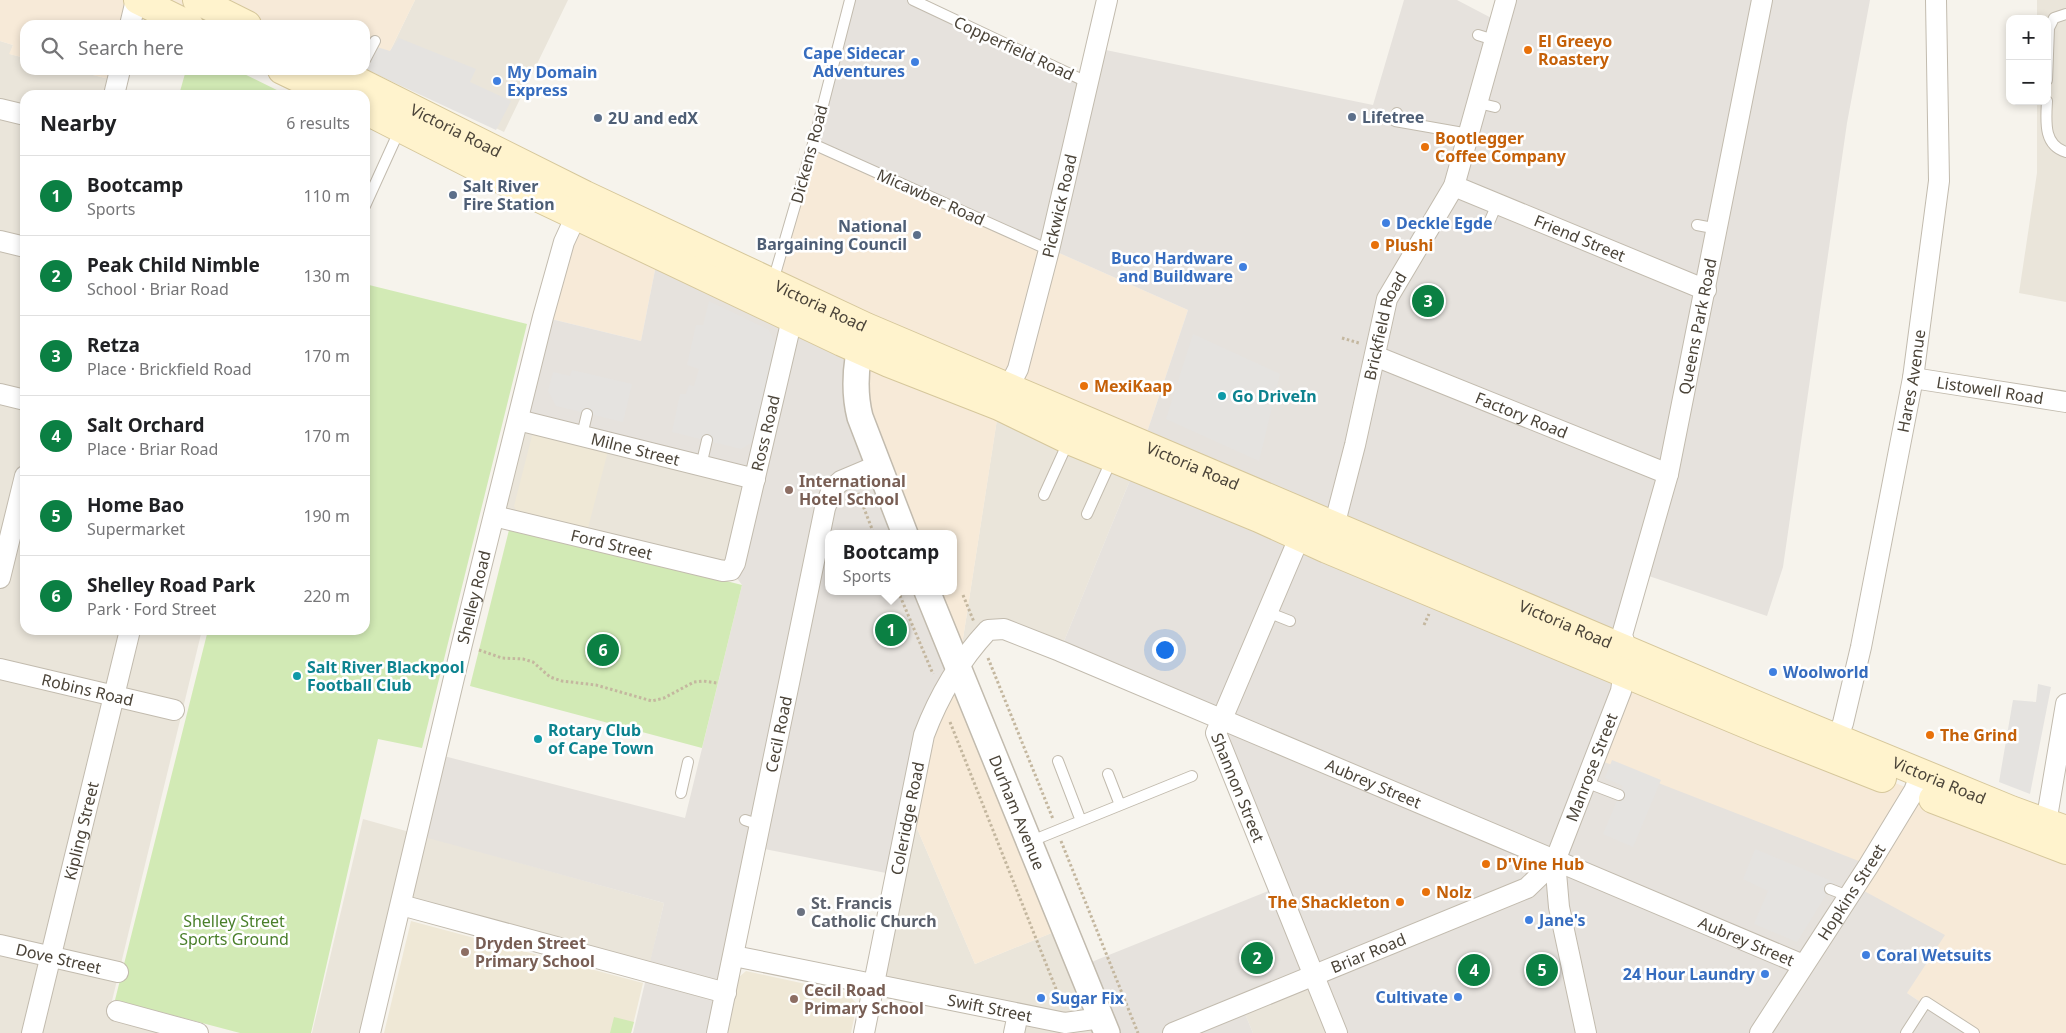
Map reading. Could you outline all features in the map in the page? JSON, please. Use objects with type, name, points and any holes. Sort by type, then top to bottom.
[{"type":"main road","points":[[137,0],[179,20]]},
{"type":"main road","points":[[197,0],[237,20]]},
{"type":"main road","name":"Victoria Road","points":[[324,75],[349,78],[368,90]]},
{"type":"main road","name":"Victoria Road","points":[[370,91],[435,133],[580,206],[862,338],[1331,538],[1626,661],[1647,683],[1833,748],[2055,836]]},
{"type":"main road","name":"Victoria Road","points":[[370,112],[401,128],[435,133]]},
{"type":"main road","name":"Victoria Road","points":[[1003,397],[1070,440],[1112,458],[1304,526]]},
{"type":"street","points":[[131,20],[137,0]]},
{"type":"street","name":"Pickwick Road","points":[[1003,397],[1017,374],[1049,250],[1107,0]]},
{"type":"street","name":"Brickfield Road","points":[[1331,538],[1387,298],[1454,186],[1468,134],[1486,105],[1486,38],[1506,0]]},
{"type":"street","name":"Queens Park Road","points":[[1626,661],[1622,635],[1668,474],[1762,0]]},
{"type":"street","name":"Hares Avenue","points":[[1833,748],[1843,723],[1861,647],[1913,378],[1939,181],[1936,0]]},
{"type":"street","points":[[115,90],[119,75]]},
{"type":"street","points":[[0,109],[20,114]]},
{"type":"street","name":"Friend Street","points":[[1454,186],[1706,290]]},
{"type":"street","name":"Shelley Road","points":[[370,1033],[462,644],[518,420],[564,242],[580,206]]},
{"type":"street","points":[[0,241],[20,246]]},
{"type":"street","name":"Ross Road","points":[[731,570],[755,479],[795,306]]},
{"type":"street","points":[[862,338],[856,400],[903,530]]},
{"type":"street","name":"Factory Road","points":[[1375,356],[1668,474]]},
{"type":"street","name":"Listowell Road","points":[[1913,378],[2066,402]]},
{"type":"street","points":[[0,394],[20,399]]},
{"type":"street","name":"Milne Street","points":[[518,420],[755,479]]},
{"type":"street","name":"Cecil Road","points":[[717,1033],[734,956],[752,822],[825,508],[832,489],[841,481],[879,465]]},
{"type":"street","points":[[0,578],[20,496]]},
{"type":"street","name":"Ford Street","points":[[494,516],[722,571],[731,570]]},
{"type":"street","name":"Shannon Street","points":[[1304,526],[1220,719],[1216,733],[1337,1033]]},
{"type":"street","name":"Durham Avenue","points":[[929,595],[1104,1025]]},
{"type":"street","name":"Aubrey Street","points":[[980,638],[988,630],[1004,629],[1803,965]]},
{"type":"street","name":"Kipling Street","points":[[32,1033],[129,635]]},
{"type":"street","points":[[958,671],[974,644],[980,638]]},
{"type":"street","name":"Manrose Street","points":[[1556,861],[1621,691],[1626,661]]},
{"type":"street","name":"Robins Road","points":[[0,669],[174,710]]},
{"type":"street","name":"Coleridge Road","points":[[864,1033],[924,735],[935,706],[958,671]]},
{"type":"street","points":[[2055,836],[2066,704]]},
{"type":"street","name":"Hopkins Street","points":[[1760,1033],[1918,782]]},
{"type":"street","points":[[1556,861],[1559,907],[1586,1033]]},
{"type":"street","name":"Briar Road","points":[[1173,1033],[1528,888],[1556,861]]},
{"type":"street","points":[[400,905],[726,993]]},
{"type":"street","name":"Dove Street","points":[[0,945],[118,972]]},
{"type":"street","name":"Swift Street","points":[[734,956],[873,984],[1016,1024],[1069,1022],[1104,1025]]},
{"type":"street","points":[[116,1011],[198,1033]]},
{"type":"lane","name":"Dickens Road","points":[[768,295],[813,144],[850,0]]},
{"type":"lane","name":"Copperfield Road","points":[[913,0],[1089,83]]},
{"type":"lane","points":[[2048,60],[2049,28],[2054,18],[2066,14]]},
{"type":"lane","points":[[370,48],[375,41]]},
{"type":"lane","points":[[2046,105],[2046,127],[2050,141],[2058,149],[2066,152]]},
{"type":"lane","points":[[1397,114],[1395,121],[1468,134]]},
{"type":"lane","points":[[370,195],[401,128]]},
{"type":"lane","name":"Micawber Road","points":[[813,144],[1049,250]]},
{"type":"lane","points":[[1488,225],[1497,204]]},
{"type":"lane","points":[[1697,225],[1718,229]]},
{"type":"lane","points":[[582,435],[587,414]]},
{"type":"lane","points":[[701,466],[706,440]]},
{"type":"lane","points":[[1044,495],[1070,440]]},
{"type":"lane","points":[[1087,514],[1112,458]]},
{"type":"lane","points":[[1267,612],[1290,621]]},
{"type":"lane","points":[[1058,761],[1081,821]]},
{"type":"lane","points":[[688,762],[682,789],[694,788]]},
{"type":"lane","points":[[1108,774],[1120,805]]},
{"type":"lane","points":[[1028,842],[1192,776]]},
{"type":"lane","points":[[1586,782],[1619,795]]},
{"type":"lane","points":[[1830,888],[1848,896]]},
{"type":"lane","points":[[1906,1033],[1926,1002],[1974,1033]]},
{"type":"path","points":[[900,595],[1069,1022]]},
{"type":"path","points":[[963,595],[1138,1033]]},
{"type":"path","points":[[462,644],[502,658],[523,659],[533,662],[550,677],[562,681],[596,684],[652,701],[664,698],[694,682],[716,683]]},
{"type":"shaded area","points":[[0,0],[136,0],[131,20],[20,20],[20,57],[9,54],[13,45],[0,41]]},
{"type":"shaded area","points":[[138,0],[415,0],[370,90],[324,90],[292,75],[370,75],[370,20],[179,20]]},
{"type":"shaded area","points":[[415,0],[568,0],[504,132],[380,72]]},
{"type":"shaded area","points":[[850,0],[913,0],[1088,83],[1096,48],[1373,105],[1404,0],[1457,0],[1499,22],[1506,0],[1870,0],[1847,123],[1783,567],[1767,616],[1640,573],[1627,650],[1594,758],[1869,865],[1855,886],[1945,935],[1907,993],[1966,1033],[1337,1033],[1314,976],[1241,1004],[1253,1033],[1107,1033],[1079,967],[1278,887],[1217,729],[1060,651],[1135,468],[1188,310],[813,144]]},
{"type":"shaded area","points":[[2037,0],[2066,0],[2066,302],[2019,293],[2037,173],[2037,105],[2051,105],[2051,15],[2037,15]]},
{"type":"shaded area","points":[[399,38],[476,69],[470,82],[511,101],[496,130],[370,71],[370,60],[377,47],[390,51]]},
{"type":"shaded area","points":[[0,41],[13,45],[10,54],[20,57],[20,75],[93,75],[118,81],[115,90],[20,90],[20,635],[201,635],[110,1009],[198,1033],[0,1033]]},
{"type":"shaded area","points":[[93,75],[119,75],[118,81]]},
{"type":"shaded area","points":[[813,144],[1188,310],[1135,468],[999,407],[958,671],[1064,928],[975,964],[910,812],[927,595],[957,595],[957,530],[901,530],[658,255],[641,341],[543,317],[576,216],[772,283]]},
{"type":"shaded area","points":[[658,255],[842,342],[904,530],[825,530],[825,595],[929,595],[958,671],[935,706],[896,875],[755,847],[717,1033],[633,1033],[664,903],[417,835],[436,754],[685,818],[742,585],[731,570],[755,479],[518,420],[543,317],[641,341]]},
{"type":"shaded area","points":[[709,301],[769,330],[776,346],[753,442],[741,449],[672,432],[680,394],[686,394],[689,385],[694,386],[699,369],[687,365],[696,325],[703,325]]},
{"type":"shaded area","points":[[1193,334],[1280,374],[1259,461],[1166,419]]},
{"type":"shaded area","points":[[572,370],[632,384],[623,422],[556,406],[548,391],[553,372],[570,376]]},
{"type":"shaded area","points":[[999,406],[1135,468],[1060,651],[988,630],[958,671]]},
{"type":"shaded area","points":[[518,420],[755,479],[733,567],[494,516]]},
{"type":"shaded area","points":[[533,432],[608,451],[588,528],[516,510],[514,506]]},
{"type":"shaded area","points":[[1625,672],[2005,828],[2066,850],[2066,1033],[1966,1033],[1907,993],[1594,758]]},
{"type":"shaded area","points":[[2038,684],[2051,687],[2030,794],[1999,782],[2013,700],[2036,702]]},
{"type":"shaded area","points":[[1612,760],[1661,780],[1633,847],[1603,834],[1623,786],[1605,778]]},
{"type":"shaded area","points":[[910,812],[975,964],[1064,928],[1107,1033],[1014,1033],[1017,1015],[873,984]]},
{"type":"shaded area","points":[[363,819],[664,903],[648,972],[401,905],[370,1033],[312,1033]]},
{"type":"shaded area","points":[[1755,849],[1834,882],[1797,942],[1754,924],[1768,891],[1743,879]]},
{"type":"shaded area","name":"Dryden Street Primary School","points":[[411,921],[643,983],[631,1033],[384,1033]]},
{"type":"shaded area","name":"Cecil Road Primary School","points":[[746,971],[847,993],[857,1004],[851,1033],[728,1033],[739,977]]},
{"type":"shaded area","points":[[1314,976],[1337,1033],[1253,1033],[1241,1004]]},
{"type":"green space","points":[[185,75],[246,75],[277,90],[180,90]]},
{"type":"green space","name":"Shelley Street Sports Ground","points":[[370,285],[527,324],[422,748],[378,739],[311,1033],[240,1033],[115,1000],[207,635],[370,635]]},
{"type":"green space","points":[[510,526],[742,585],[702,748],[470,686]]},
{"type":"green space","points":[[614,1017],[634,1022],[631,1033],[610,1033]]},
{"type":"place","name":"El Greeyo Roastery","points":[[1528,50]]},
{"type":"place","name":"Cape Sidecar Adventures","points":[[915,62]]},
{"type":"place","name":"My Domain Express","points":[[497,81]]},
{"type":"place","name":"Lifetree","points":[[1352,117]]},
{"type":"place","name":"2U and edX","points":[[598,118]]},
{"type":"place","name":"Bootlegger Coffee Company","points":[[1425,147]]},
{"type":"place","name":"Salt River Fire Station","points":[[453,195]]},
{"type":"place","name":"Deckle Egde","points":[[1386,223]]},
{"type":"place","name":"National Bargaining Council","points":[[917,235]]},
{"type":"place","name":"Plushi","points":[[1375,245]]},
{"type":"place","name":"Buco Hardware and Buildware","points":[[1243,267]]},
{"type":"place","name":"Retza","points":[[1428,301]]},
{"type":"place","name":"MexiKaap","points":[[1084,386]]},
{"type":"place","name":"Go DriveIn","points":[[1222,396]]},
{"type":"place","name":"International Hotel School","points":[[789,490]]},
{"type":"place","name":"Bootcamp","points":[[891,630]]},
{"type":"place","name":"Shelley Road Park","points":[[603,650]]},
{"type":"place","name":"Woolworld","points":[[1773,672]]},
{"type":"place","name":"Salt River Blackpool Football Club","points":[[297,676]]},
{"type":"place","name":"The Grind","points":[[1930,735]]},
{"type":"place","name":"Rotary Club of Cape Town","points":[[538,739]]},
{"type":"place","name":"D'Vine Hub","points":[[1486,864]]},
{"type":"place","name":"Nolz","points":[[1426,892]]},
{"type":"place","name":"The Shackleton","points":[[1400,902]]},
{"type":"place","name":"St. Francis Catholic Church","points":[[801,912]]},
{"type":"place","name":"Jane's","points":[[1529,920]]},
{"type":"place","name":"Dryden Street Primary School","points":[[465,952]]},
{"type":"place","name":"Coral Wetsuits","points":[[1866,955]]},
{"type":"place","name":"Peak Child Nimble","points":[[1257,958]]},
{"type":"place","name":"Salt Orchard","points":[[1474,970]]},
{"type":"place","name":"Home Bao","points":[[1542,970]]},
{"type":"place","name":"24 Hour Laundry","points":[[1765,974]]},
{"type":"place","name":"Cultivate","points":[[1458,997]]},
{"type":"place","name":"Sugar Fix","points":[[1041,998]]},
{"type":"place","name":"Cecil Road Primary School","points":[[794,999]]}]
